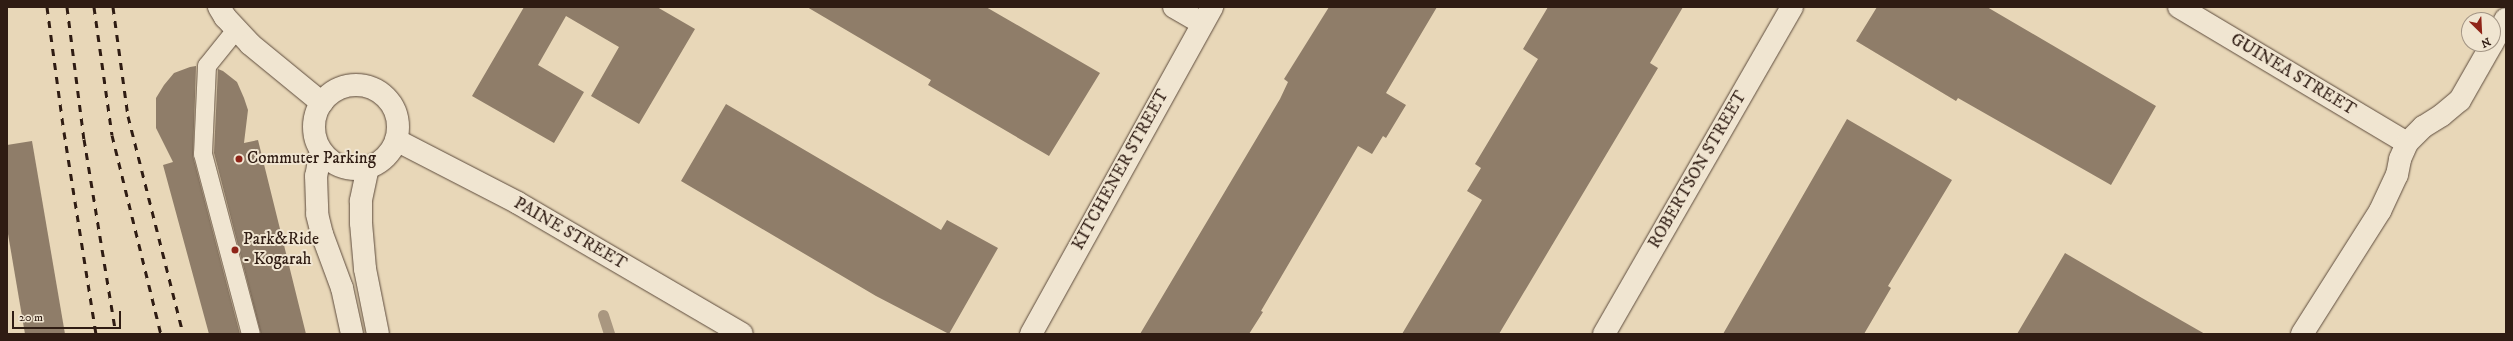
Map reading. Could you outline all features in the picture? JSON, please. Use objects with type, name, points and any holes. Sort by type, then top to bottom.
[{"type":"street","points":[[219,7],[236,30],[265,58],[322,103]]},
{"type":"street","points":[[1174,7],[1207,15]]},
{"type":"street","name":"ROBERTSON STREET","points":[[1604,334],[1792,7]]},
{"type":"street","name":"GUINEA STREET","points":[[2179,7],[2407,143]]},
{"type":"street","name":"KITCHENER STREET","points":[[1030,334],[1207,15]]},
{"type":"street","points":[[2302,334],[2380,211],[2397,175],[2400,159],[2407,143],[2423,127],[2460,100],[2487,52]]},
{"type":"street","points":[[359,86],[373,88],[387,100],[397,116],[398,128],[396,140],[390,152],[380,161],[368,167],[354,169],[341,166],[330,160],[321,151],[315,139],[314,127],[316,114],[322,103],[332,93],[345,87],[359,86]]},
{"type":"street","name":"PAINE STREET","points":[[396,140],[518,204],[742,334]]},
{"type":"street","points":[[321,151],[316,176],[317,214],[322,234],[342,288],[352,334]]},
{"type":"street","points":[[368,167],[361,201],[361,223],[365,269],[378,334]]},
{"type":"lane","points":[[236,30],[207,66],[203,154],[250,334]]},
{"type":"building","points":[[524,7],[657,7],[695,29],[639,124],[591,96],[619,47],[566,16],[538,65],[584,92],[554,143],[472,96]]},
{"type":"building","points":[[807,7],[986,7],[1100,73],[1049,156],[928,85],[931,80]]},
{"type":"building","points":[[1329,7],[1437,7],[1386,93],[1406,105],[1386,138],[1383,136],[1372,154],[1358,146],[1249,334],[1140,334],[1280,99],[1288,82],[1284,79]]},
{"type":"building","points":[[1548,7],[1683,7],[1650,63],[1658,68],[1499,334],[1402,334],[1482,200],[1467,191],[1481,168],[1475,164],[1538,59],[1523,49]]},
{"type":"building","points":[[1877,7],[1987,7],[2156,106],[2111,185],[1958,98],[1956,101],[1856,41]]},
{"type":"building","points":[[196,66],[193,156],[240,334],[209,334],[163,165],[173,162],[156,128],[156,98],[164,85],[174,73]]},
{"type":"building","points":[[218,69],[237,82],[244,98],[248,110],[244,143],[258,140],[306,334],[261,334],[214,153]]},
{"type":"building","points":[[726,104],[941,230],[947,220],[998,248],[949,334],[876,296],[681,181]]},
{"type":"building","points":[[1847,119],[1952,180],[1888,286],[1891,288],[1864,334],[1723,334]]},
{"type":"building","points":[[32,141],[65,334],[25,334],[7,228],[7,145]]},
{"type":"building","points":[[2065,253],[2142,298],[2205,334],[2017,334]]},
{"type":"waterway","points":[[603,315],[609,334]]},
{"type":"railway","points":[[47,7],[64,132],[96,334]]},
{"type":"railway","points":[[67,7],[84,139],[116,334]]},
{"type":"railway","points":[[94,7],[112,135],[161,334]]},
{"type":"railway","points":[[113,7],[128,116],[183,334]]},
{"type":"place","name":"Commuter Parking","points":[[239,159]]},
{"type":"place","name":"Park&Ride - Kogarah","points":[[235,250]]}]
